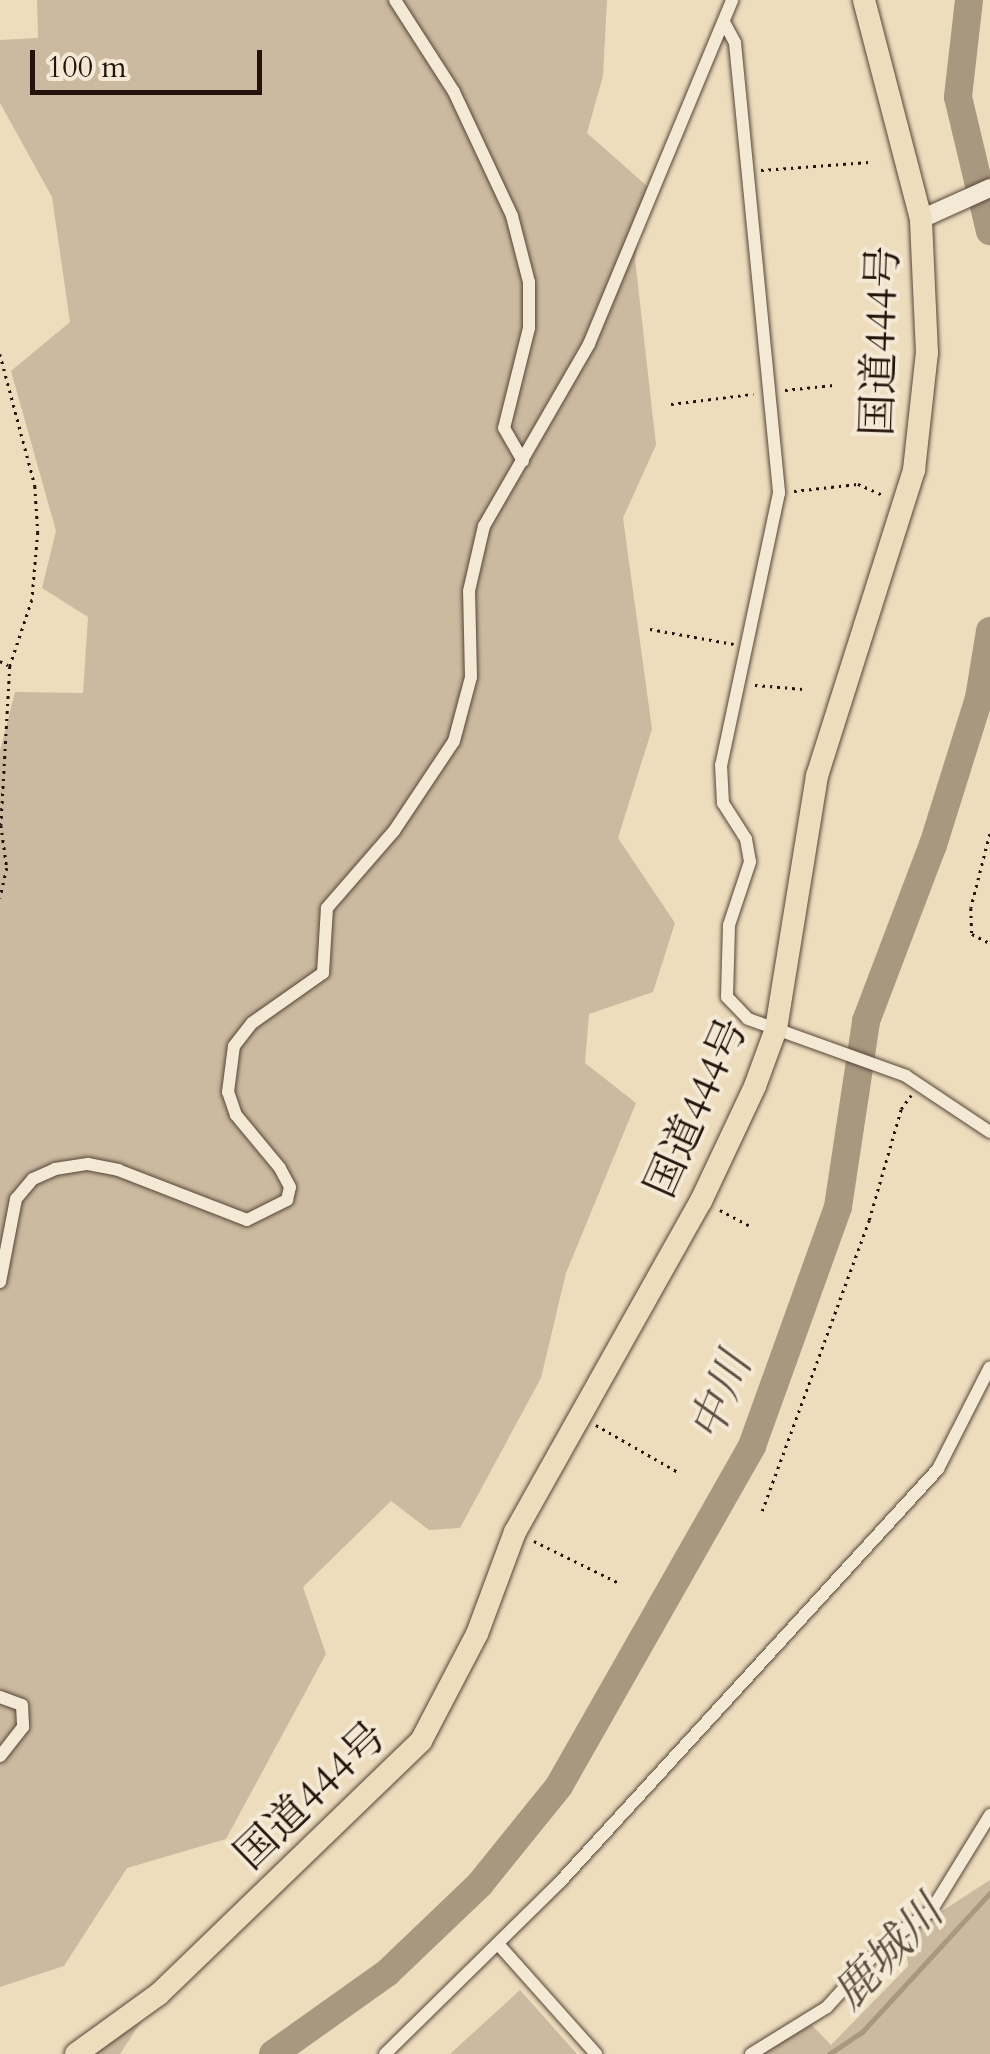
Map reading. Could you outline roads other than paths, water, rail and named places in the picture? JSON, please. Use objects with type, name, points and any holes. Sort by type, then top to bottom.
[{"type":"highway","name":"国道444号","points":[[76,2054],[159,1994],[421,1741],[470,1650],[515,1532],[734,1138],[776,1029],[817,776],[914,470],[926,353],[929,216],[864,0]]},
{"type":"main road","points":[[929,216],[990,188]]},
{"type":"street","points":[[395,0],[454,92],[512,216],[529,282],[530,328],[504,428],[522,461]]},
{"type":"street","points":[[0,1282],[16,1199],[33,1179],[55,1169],[88,1164],[118,1170],[247,1220],[287,1200],[290,1187],[280,1168],[236,1116],[228,1092],[234,1046],[252,1024],[322,973],[327,908],[394,830],[454,741],[471,677],[473,560],[484,526],[589,344],[732,0]]},
{"type":"street","points":[[724,22],[735,43],[778,493],[721,765],[722,803],[746,839],[750,862],[729,925],[727,997],[748,1019],[906,1076],[990,1132]]},
{"type":"street","points":[[386,2054],[499,1945],[938,1469],[990,1367]]},
{"type":"street","points":[[0,1698],[22,1705],[23,1727],[0,1756]]},
{"type":"street","points":[[751,2054],[826,2008],[885,1943],[930,1911],[990,1815]]},
{"type":"street","points":[[499,1945],[596,2054]]},
{"type":"waterway","name":"中川","points":[[969,0],[958,97],[990,231]]},
{"type":"waterway","name":"中川","points":[[273,2054],[387,1973],[480,1884],[559,1786],[752,1446],[838,1207],[866,1021],[933,845],[979,698],[990,631]]},
{"type":"waterway","name":"鹿城川","points":[[829,2054],[862,2032],[990,1893]]}]
